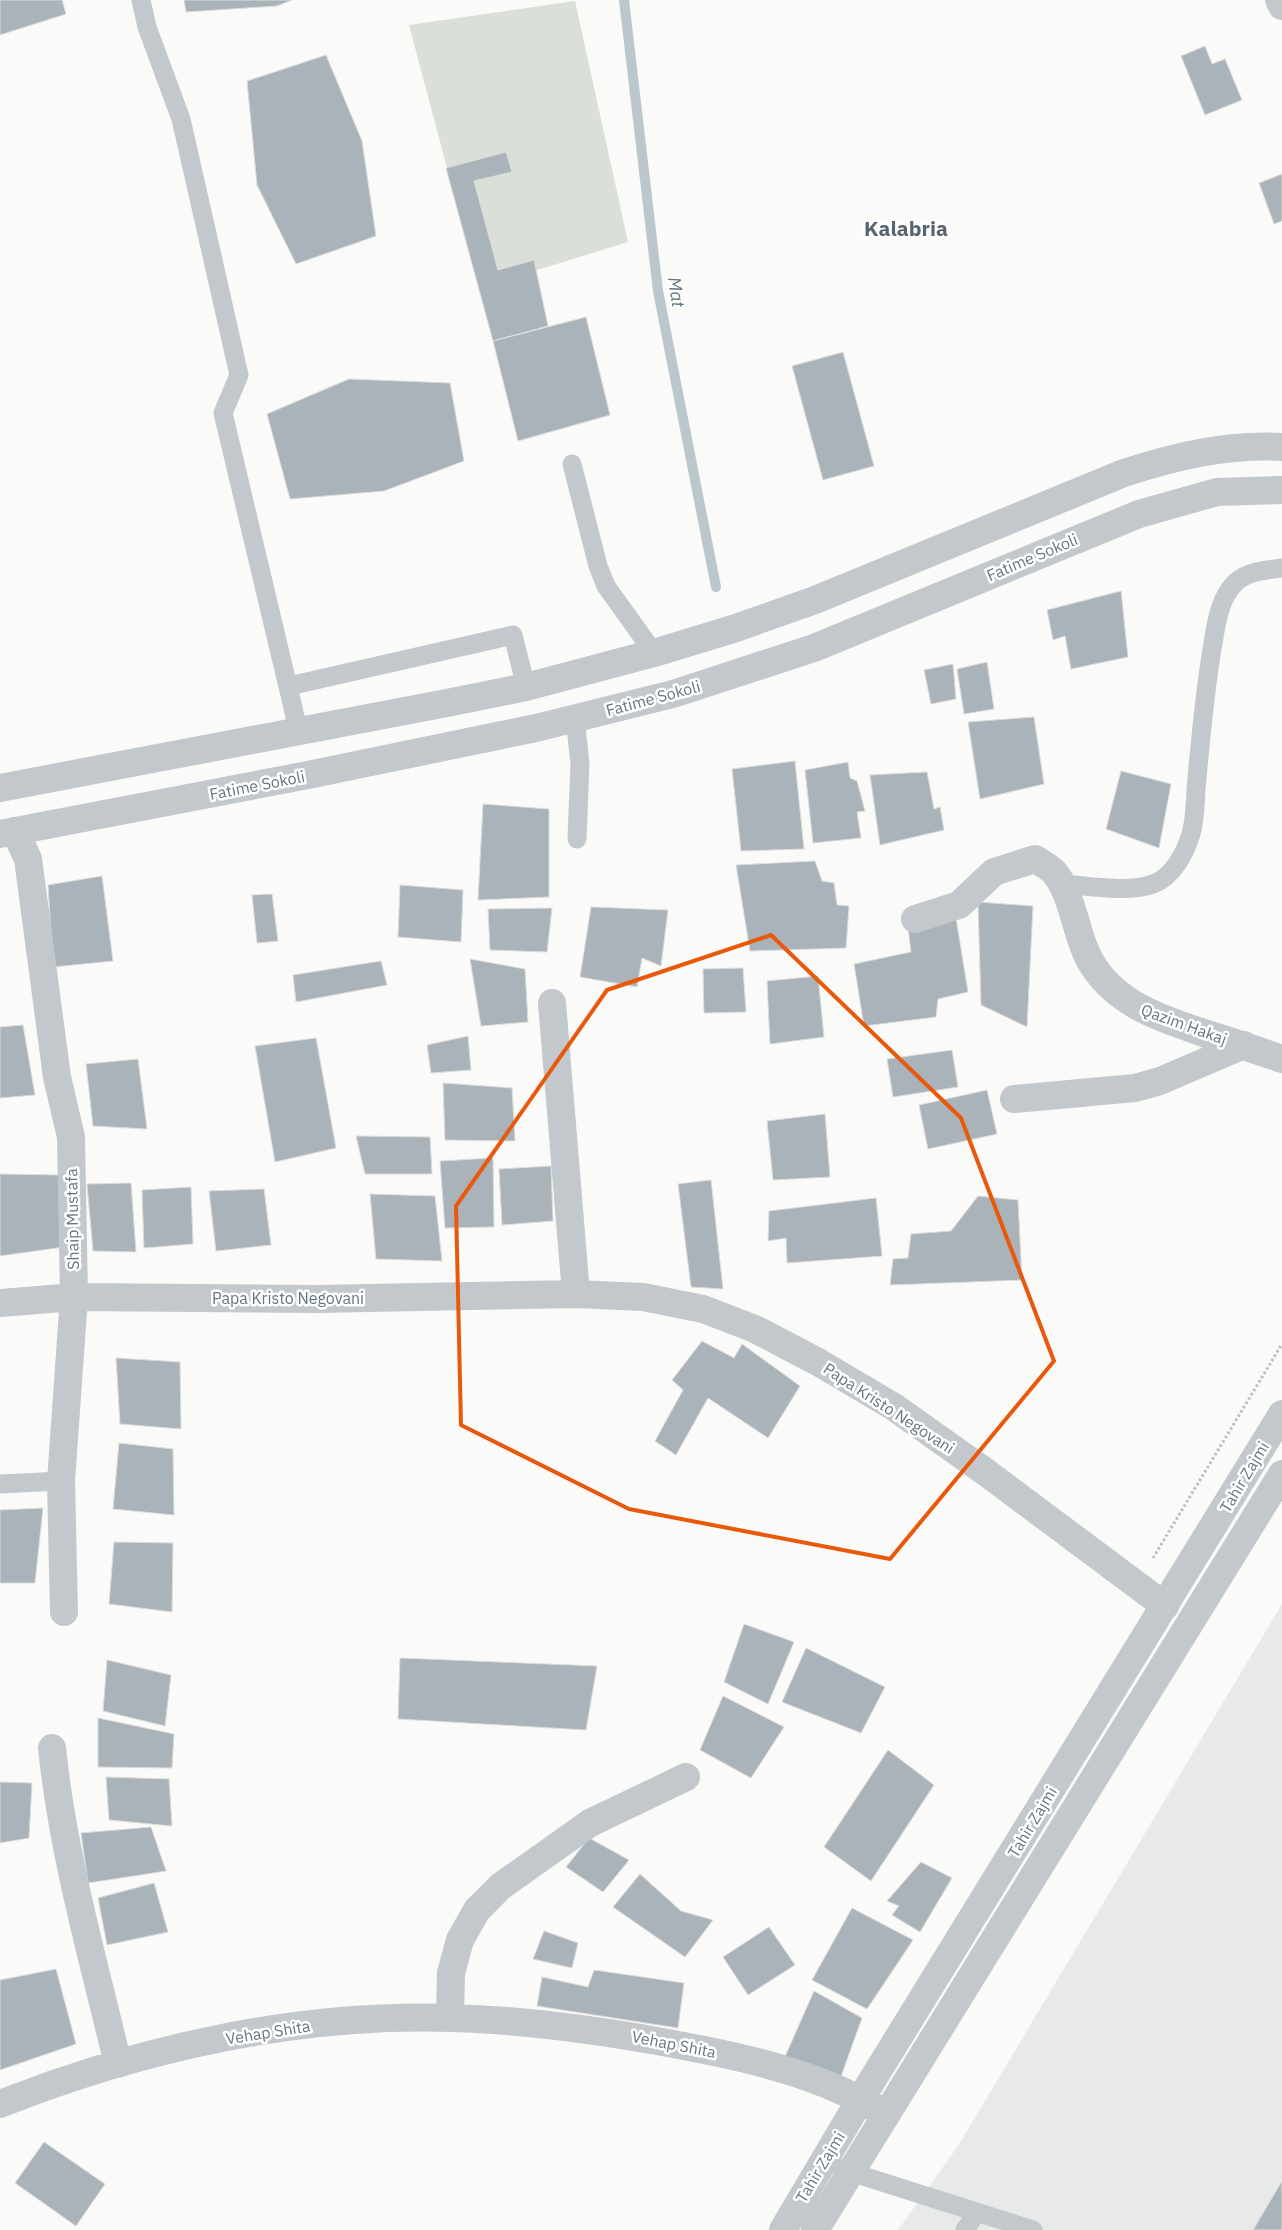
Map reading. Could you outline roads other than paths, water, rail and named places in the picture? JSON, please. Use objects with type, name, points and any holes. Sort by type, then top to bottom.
[{"type":"street","points":[[1279,0],[1282,6]]},
{"type":"street","points":[[0,788],[299,733],[526,687],[654,653],[733,629],[815,600],[1124,473],[1171,458],[1212,450],[1263,446],[1282,448]]},
{"type":"street","name":"Fatime Sokoli","points":[[8,832],[308,775],[575,718],[673,694],[814,648],[1139,514],[1217,492],[1282,490]]},
{"type":"street","name":"Shaip Mustafa","points":[[8,832],[28,859],[57,1077],[71,1138],[74,1297],[62,1482],[64,1612]]},
{"type":"street","name":"Qazim Hakaj","points":[[915,919],[959,905],[994,872],[1035,859],[1053,870],[1062,884],[1078,934],[1093,966],[1111,988],[1134,1006],[1171,1022],[1282,1059]]},
{"type":"street","points":[[552,1003],[576,1294]]},
{"type":"street","points":[[1014,1099],[1135,1088],[1160,1081],[1244,1045]]},
{"type":"street","name":"Papa Kristo Negovani","points":[[0,1304],[74,1297],[318,1299],[576,1294],[643,1297],[703,1309],[755,1329],[818,1362],[894,1407],[987,1473],[1165,1606]]},
{"type":"street","name":"Tahir Zajmi","points":[[783,2230],[860,2100],[1282,1414]]},
{"type":"street","name":"Tahir Zajmi","points":[[815,2230],[1282,1474]]},
{"type":"street","points":[[52,1748],[57,1793],[66,1840],[118,2064]]},
{"type":"street","points":[[450,2018],[451,1974],[460,1940],[477,1910],[495,1892],[590,1822],[686,1776]]},
{"type":"street","name":"Vehap Shita","points":[[0,2104],[118,2064],[174,2049],[240,2035],[318,2024],[450,2018],[539,2024],[628,2036],[720,2053],[806,2077],[860,2100],[887,2114]]},
{"type":"lane","points":[[140,0],[147,27],[181,119],[239,375],[223,413],[299,733]]},
{"type":"lane","points":[[572,464],[598,566],[606,586],[654,653]]},
{"type":"lane","points":[[1062,884],[1124,887],[1154,884],[1169,875],[1182,856],[1191,833],[1204,703],[1216,626],[1223,600],[1236,582],[1256,571],[1282,568]]},
{"type":"lane","points":[[289,686],[513,635],[526,687]]},
{"type":"lane","points":[[575,718],[580,764],[577,839]]},
{"type":"lane","points":[[0,1484],[62,1482]]},
{"type":"lane","points":[[822,2164],[1033,2230]]},
{"type":"lane","points":[[966,2230],[977,2212]]},
{"type":"waterway","name":"Mat","points":[[624,0],[658,291],[716,587]]},
{"type":"district","name":"Kalabria","points":[[906,229]]}]
